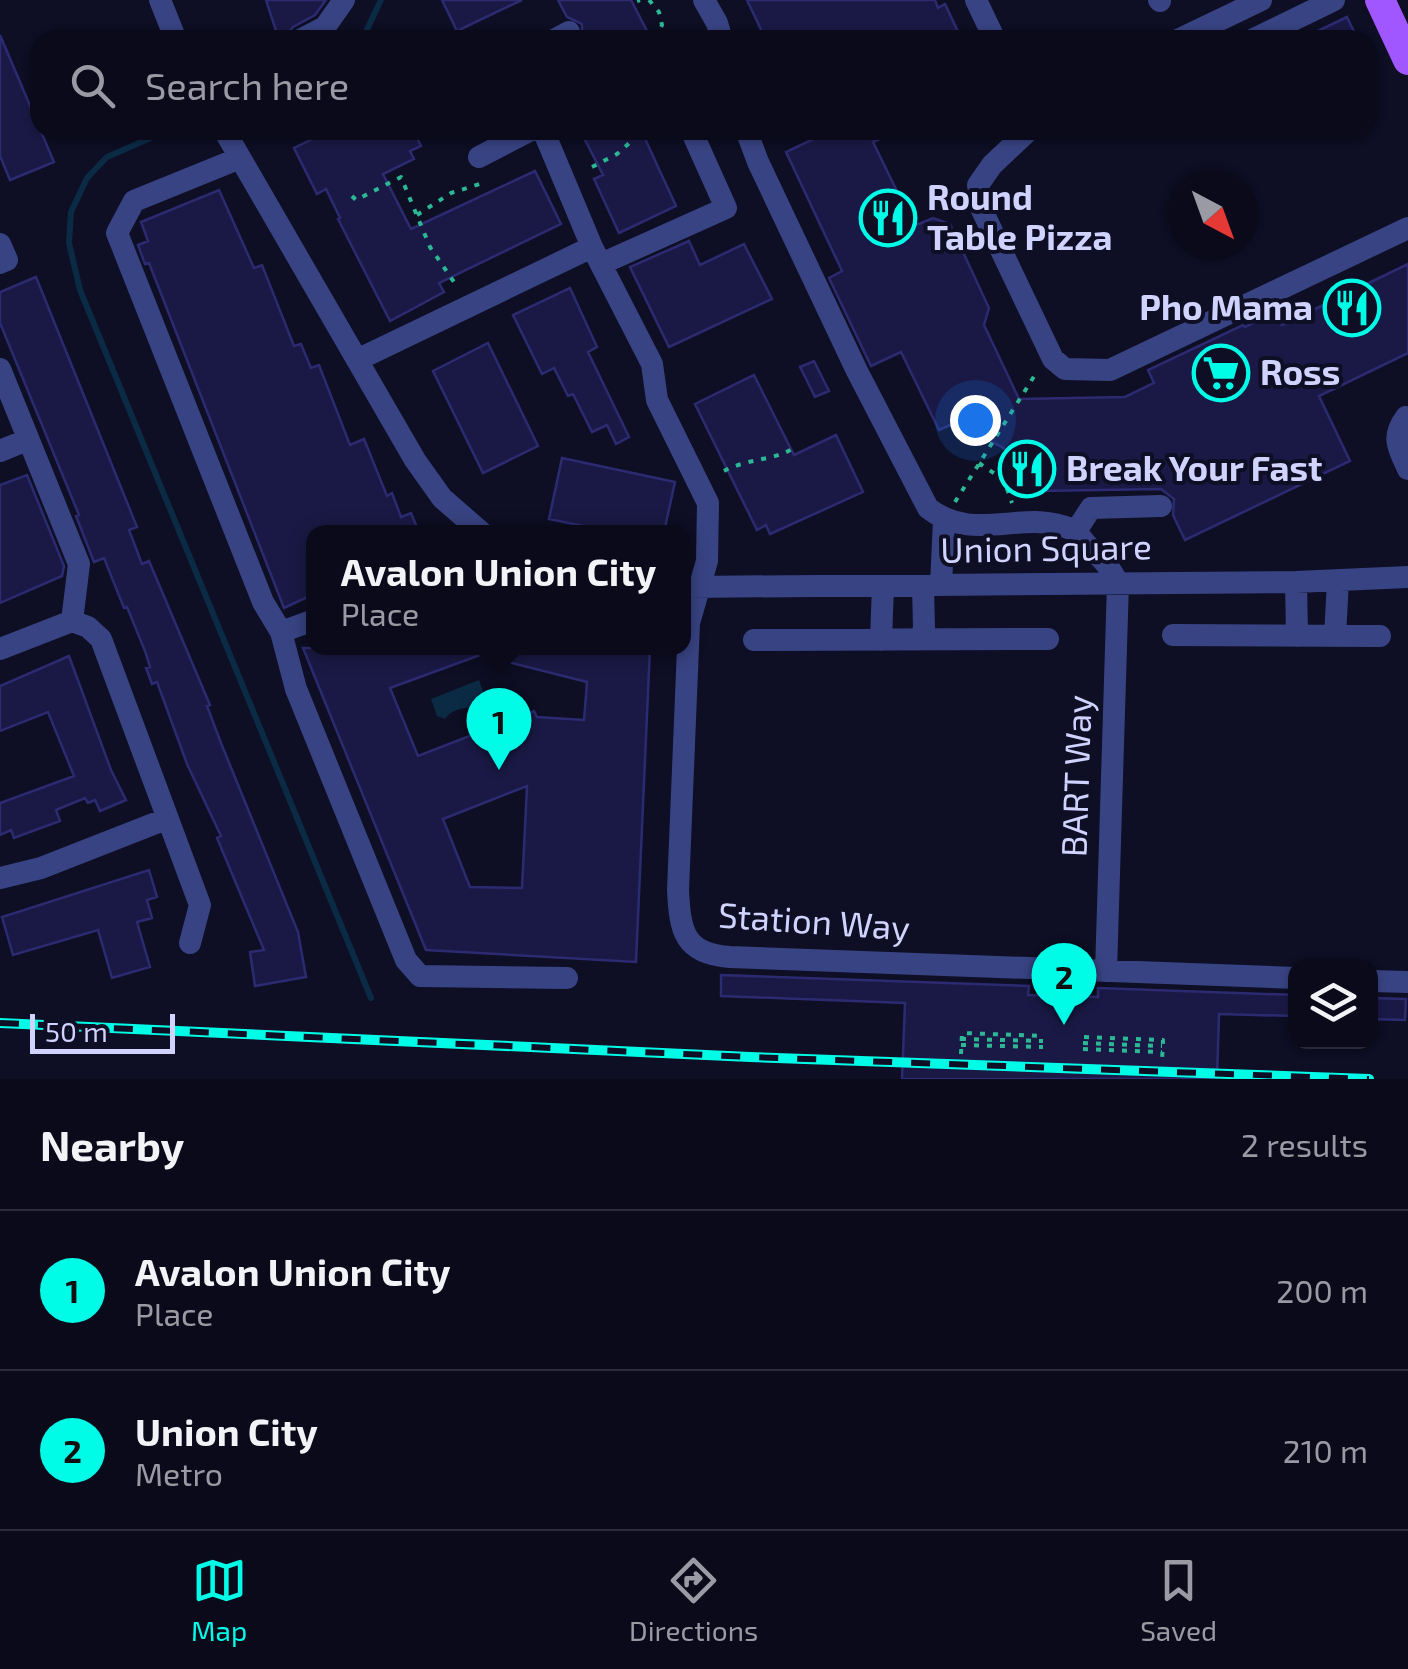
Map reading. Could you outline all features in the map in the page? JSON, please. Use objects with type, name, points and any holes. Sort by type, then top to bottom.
[{"type":"main road","points":[[1380,0],[1408,60]]},
{"type":"street","points":[[160,0],[172,30]]},
{"type":"street","points":[[318,30],[344,0]]},
{"type":"street","points":[[704,0],[720,30]]},
{"type":"street","points":[[976,0],[990,30]]},
{"type":"street","points":[[1199,30],[1261,0]]},
{"type":"street","points":[[1272,30],[1334,0]]},
{"type":"street","points":[[230,140],[415,460],[442,498],[470,525]]},
{"type":"street","points":[[479,157],[511,140]]},
{"type":"street","name":"Station Way","points":[[547,140],[597,256],[652,364],[658,400],[708,503],[708,561],[692,587]]},
{"type":"street","points":[[356,360],[597,256],[726,208],[695,140]]},
{"type":"street","points":[[750,140],[857,371],[922,498],[944,520],[970,526],[1043,522],[1076,531],[1088,546],[1106,558],[1118,583]]},
{"type":"street","points":[[1019,140],[992,165],[978,185],[986,221],[1053,359],[1065,369],[1110,370],[1408,228]]},
{"type":"street","points":[[240,158],[134,202],[117,233],[263,602],[281,632],[296,689],[406,960],[420,976],[567,978]]},
{"type":"street","points":[[0,244],[6,260],[0,263]]},
{"type":"street","points":[[0,369],[80,564],[72,621]]},
{"type":"street","points":[[1406,417],[1397,429],[1395,441],[1408,469]]},
{"type":"street","points":[[0,451],[27,440]]},
{"type":"street","points":[[1076,531],[1091,508],[1162,506]]},
{"type":"street","points":[[921,639],[944,520]]},
{"type":"street","name":"Union Square","points":[[692,587],[1296,582],[1408,577]]},
{"type":"street","points":[[1335,636],[1338,580]]},
{"type":"street","points":[[1296,582],[1297,636]]},
{"type":"street","name":"BART Way","points":[[1106,971],[1118,583]]},
{"type":"street","points":[[880,640],[883,586]]},
{"type":"street","points":[[0,649],[72,621],[88,627],[101,639],[200,906],[190,943]]},
{"type":"street","points":[[281,632],[306,623]]},
{"type":"street","points":[[1173,635],[1380,636]]},
{"type":"street","points":[[754,640],[1048,639]]},
{"type":"street","name":"Station Way","points":[[688,655],[680,922],[689,942],[708,955],[1288,978]]},
{"type":"street","points":[[0,878],[42,868],[166,819]]},
{"type":"street","points":[[1378,980],[1408,982]]},
{"type":"path","points":[[650,0],[658,12],[660,30]]},
{"type":"path","points":[[592,166],[617,154],[633,140]]},
{"type":"path","points":[[352,196],[356,200],[400,177],[430,247],[456,286]]},
{"type":"path","points":[[417,214],[452,192],[482,183]]},
{"type":"path","points":[[944,520],[1042,364],[1053,359]]},
{"type":"path","points":[[724,471],[752,458],[784,454],[796,446]]},
{"type":"path","points":[[979,463],[1006,483],[1015,524]]},
{"type":"path","points":[[960,1054],[961,1042],[962,1033],[1043,1041],[961,1042]]},
{"type":"path","points":[[1162,1049],[1083,1043],[1163,1040],[1162,1061]]},
{"type":"water","points":[[479,680],[486,700],[454,711],[445,719],[437,716],[431,699]]},
{"type":"building","points":[[266,0],[326,0],[315,15],[291,30],[276,30]]},
{"type":"building","points":[[442,0],[522,0],[459,30]]},
{"type":"building","points":[[558,0],[631,0],[646,30],[582,30],[582,24],[567,17]]},
{"type":"building","points":[[747,0],[935,0],[938,8],[945,4],[957,30],[761,30]]},
{"type":"building","points":[[1347,17],[1353,30],[1320,30]]},
{"type":"building","points":[[0,35],[30,106],[30,140],[45,140],[54,162],[10,180],[0,156]]},
{"type":"building","points":[[310,140],[418,140],[421,146],[410,151],[414,159],[383,174],[411,229],[535,171],[561,224],[439,283],[444,292],[390,321],[326,189],[317,194],[294,148]]},
{"type":"building","points":[[585,140],[646,140],[676,206],[619,233],[594,179],[603,175]]},
{"type":"building","points":[[811,140],[877,140],[873,142],[914,226],[933,218],[950,224],[989,308],[984,325],[1019,399],[1125,397],[1154,383],[1148,370],[1243,325],[1276,312],[1282,325],[1408,264],[1408,353],[1319,396],[1350,461],[1185,540],[1173,515],[1174,499],[1161,489],[1039,491],[1024,463],[1002,447],[962,427],[955,429],[950,425],[939,430],[901,352],[871,366],[829,278],[842,271],[786,152]]},
{"type":"building","points":[[219,190],[254,268],[262,265],[294,346],[301,344],[311,368],[319,365],[350,445],[364,439],[387,496],[392,493],[401,517],[411,513],[416,525],[306,525],[306,598],[284,608],[149,263],[145,264],[138,245],[148,241],[141,222]]},
{"type":"building","points":[[689,241],[700,265],[744,244],[772,299],[669,347],[630,267]]},
{"type":"building","points":[[36,277],[137,527],[129,530],[142,564],[149,561],[298,932],[306,977],[255,986],[250,952],[264,950],[217,838],[221,836],[187,764],[157,682],[152,684],[145,651],[127,607],[124,608],[104,558],[94,562],[76,516],[79,515],[0,323],[0,292]]},
{"type":"building","points":[[570,288],[597,347],[588,352],[629,437],[616,444],[607,425],[592,432],[573,394],[568,396],[554,368],[542,374],[513,315]]},
{"type":"building","points":[[488,343],[538,446],[483,473],[433,371]]},
{"type":"building","points":[[814,361],[829,391],[815,397],[800,367]]},
{"type":"building","points":[[754,375],[794,455],[836,435],[863,492],[770,534],[766,525],[757,530],[695,404]]},
{"type":"building","points":[[562,458],[675,482],[666,525],[579,525],[549,519]]},
{"type":"building","points":[[27,475],[64,566],[62,576],[0,603],[0,485]]},
{"type":"building","points":[[303,648],[306,655],[480,655],[650,655],[636,962],[426,950]],"holes":[[[480,655],[587,682],[584,720],[537,717],[534,711],[418,756],[390,688]],[[527,786],[522,888],[470,887],[443,819]]]},
{"type":"building","points":[[69,656],[126,800],[100,811],[95,800],[88,803],[85,798],[56,810],[60,821],[14,838],[11,830],[0,835],[0,803],[74,776],[48,712],[0,731],[0,686]]},
{"type":"building","points":[[149,870],[157,897],[147,900],[152,918],[137,922],[150,967],[112,978],[98,930],[13,955],[2,917]]},
{"type":"building","points":[[721,975],[1029,986],[1028,995],[1098,997],[1098,988],[1288,995],[1288,1016],[1219,1014],[1217,1079],[902,1079],[905,1003],[721,996]]},
{"type":"building","points":[[1378,998],[1406,999],[1405,1020],[1378,1019]]},
{"type":"waterway","points":[[367,30],[381,0]]},
{"type":"waterway","points":[[146,140],[107,157],[87,178],[71,212],[69,243],[80,290],[371,998]]},
{"type":"railway","points":[[0,1023],[750,1057],[1369,1079]]},
{"type":"place","name":"Round Table Pizza","points":[[888,218]]},
{"type":"place","name":"Pho Mama","points":[[1352,308]]},
{"type":"place","name":"Ross","points":[[1221,373]]},
{"type":"place","name":"Break Your Fast","points":[[1027,469]]},
{"type":"place","name":"Avalon Union City","points":[[499,770]]},
{"type":"place","name":"Union City","points":[[1064,1025]]}]
